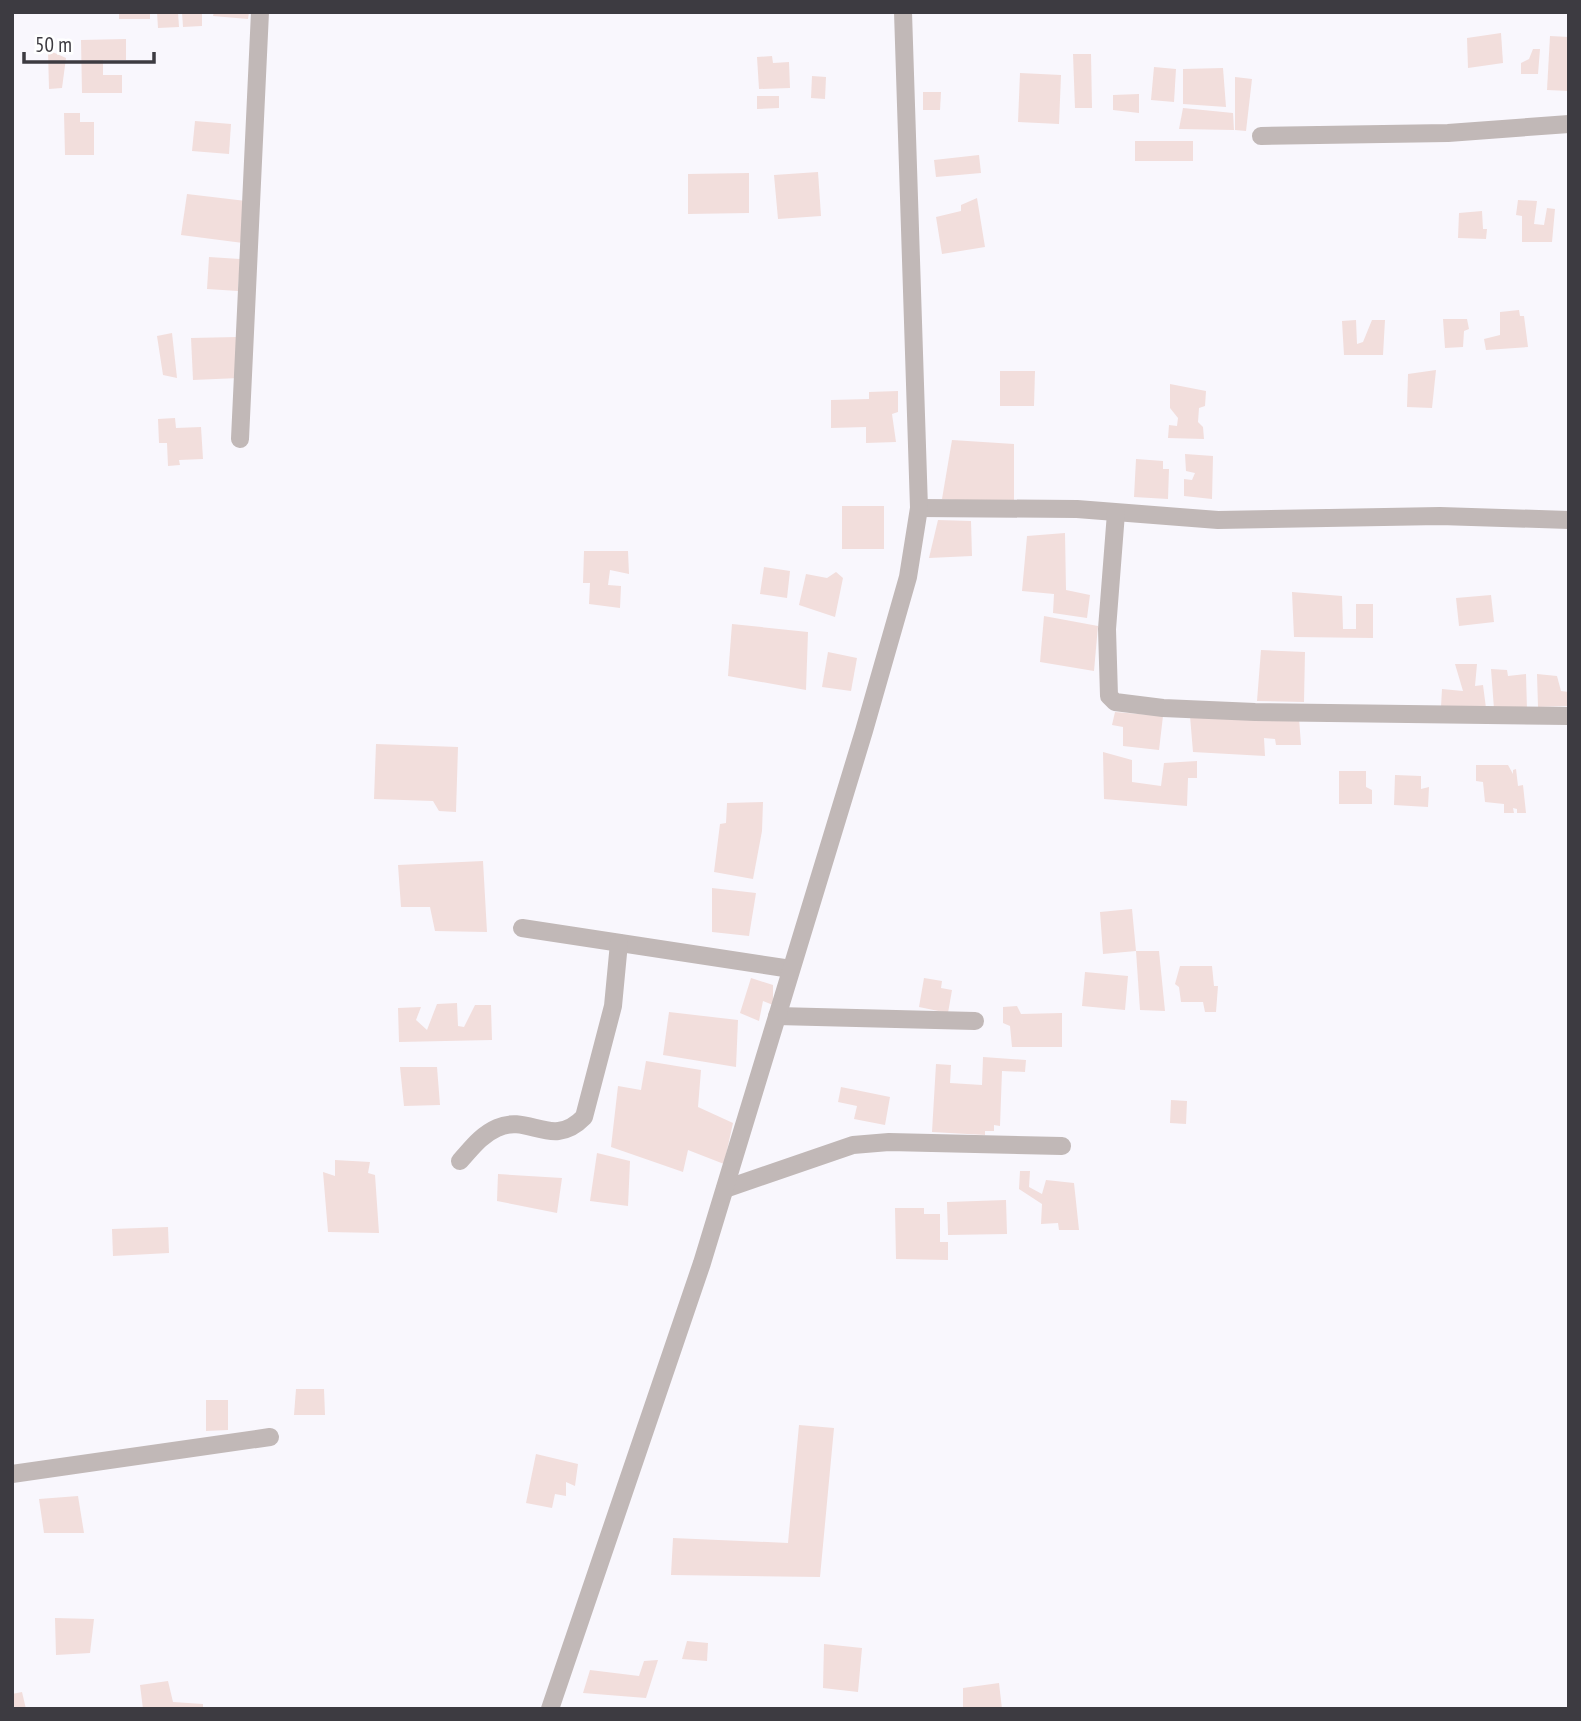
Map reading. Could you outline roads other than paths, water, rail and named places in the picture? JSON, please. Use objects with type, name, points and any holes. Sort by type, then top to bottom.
[{"type":"street","points":[[240,439],[260,12]]},
{"type":"street","points":[[550,1709],[725,1189],[904,590],[919,509],[903,12]]},
{"type":"street","points":[[1261,135],[1448,133],[1569,124]]},
{"type":"street","points":[[919,509],[1077,509],[1219,520],[1440,516],[1569,520]]},
{"type":"street","points":[[1116,513],[1107,629],[1109,696],[1115,702],[1163,708],[1255,712],[1569,716]]},
{"type":"street","points":[[522,928],[791,969]]},
{"type":"street","points":[[460,1161],[482,1137],[498,1127],[514,1124],[552,1131],[572,1129],[584,1116],[613,1006],[619,943]]},
{"type":"street","points":[[777,1016],[975,1021]]},
{"type":"street","points":[[725,1189],[853,1144],[889,1142],[1062,1146]]},
{"type":"street","points":[[12,1474],[270,1437]]}]
